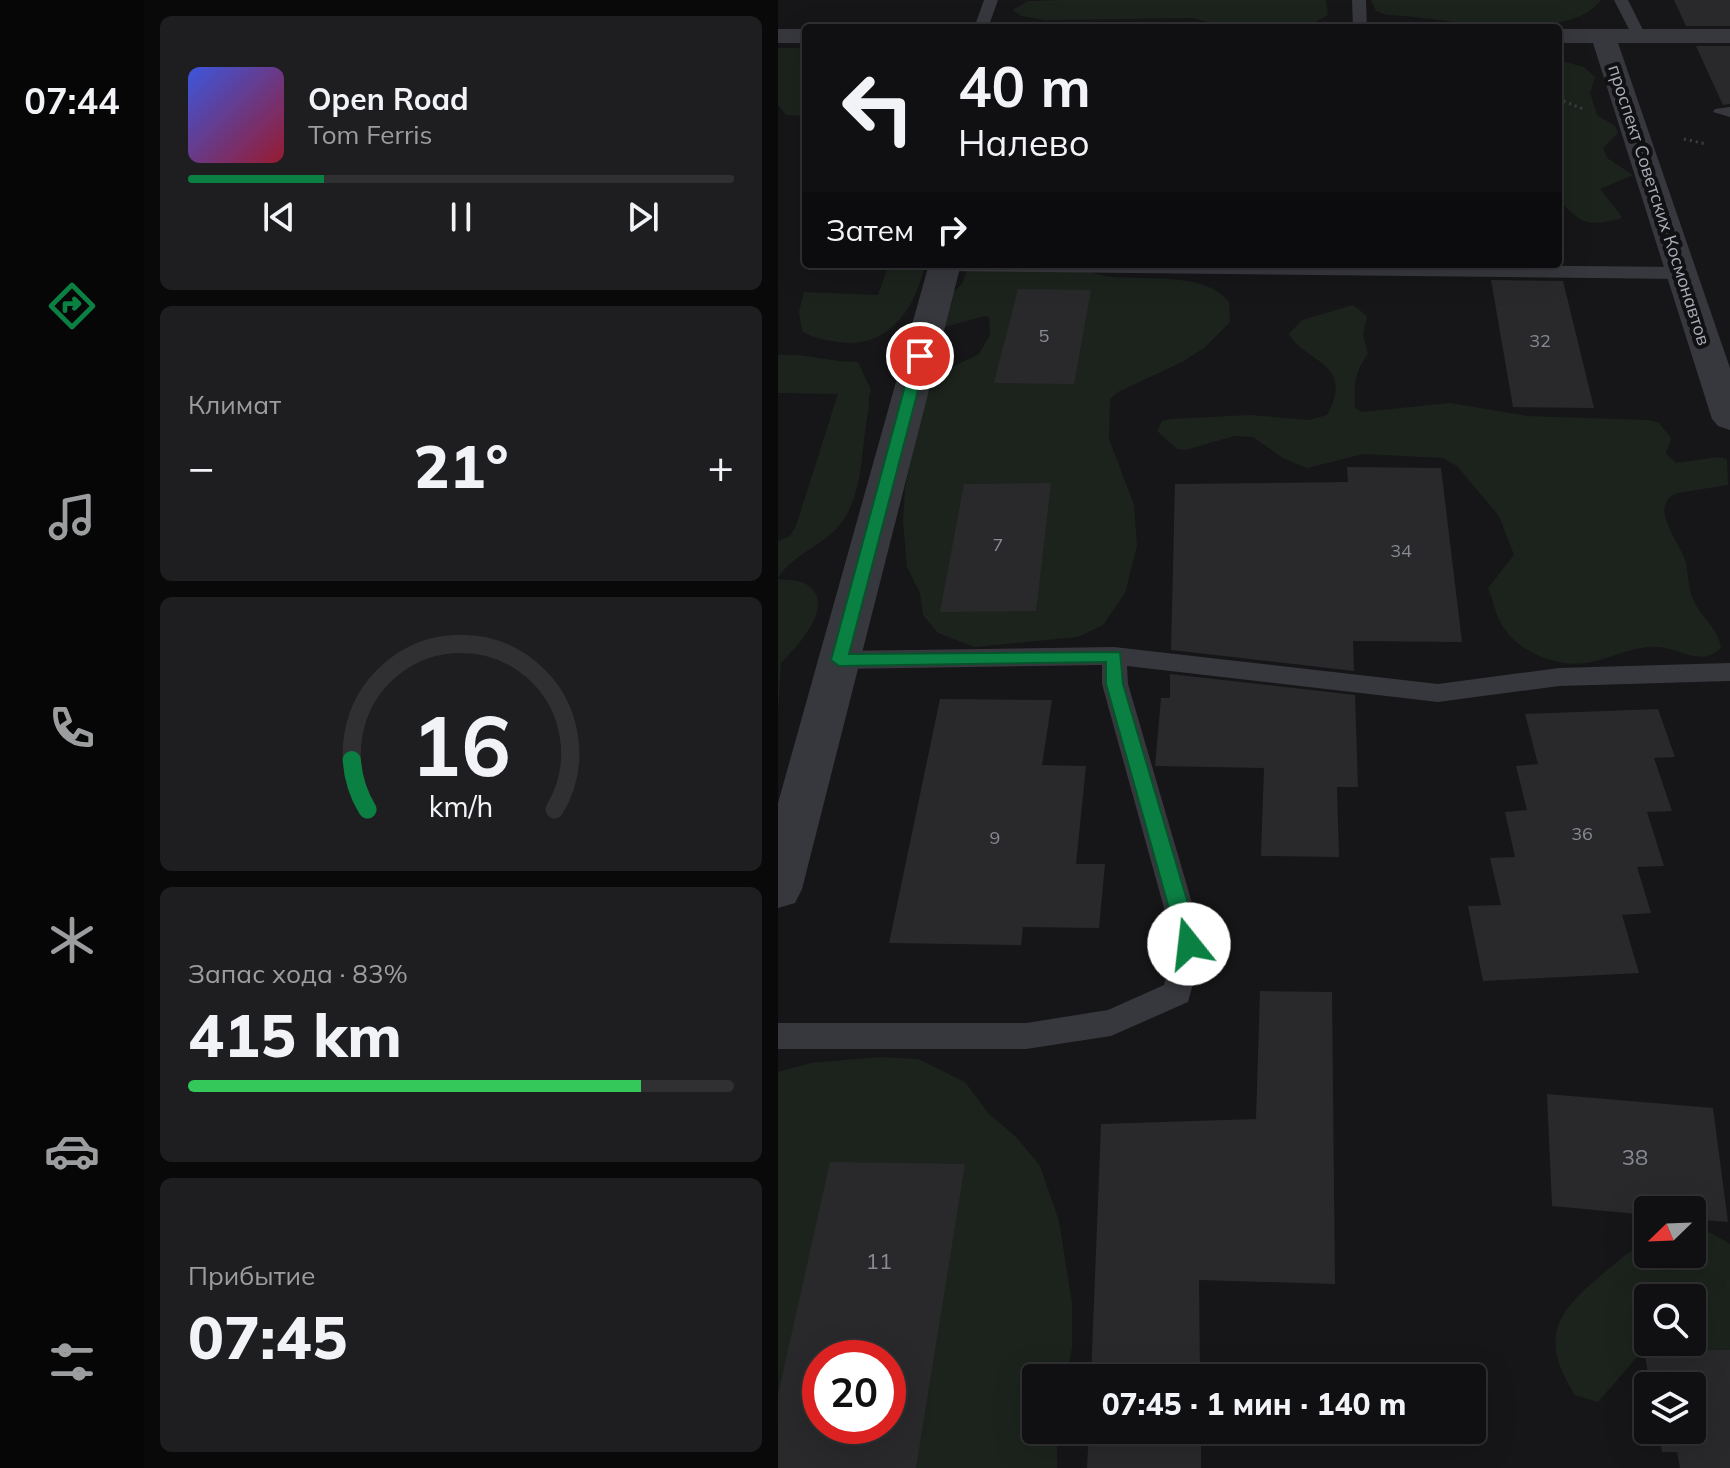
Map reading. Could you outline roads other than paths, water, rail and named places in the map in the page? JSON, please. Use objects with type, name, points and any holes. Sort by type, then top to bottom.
[{"type":"street","points":[[778,36],[802,36]]},
{"type":"street","points":[[1562,36],[1730,36]]},
{"type":"street","name":"проспект Советских Космонавтов","points":[[1603,36],[1730,419]]},
{"type":"street","points":[[778,889],[944,268]]},
{"type":"lane","points":[[982,24],[991,0]]},
{"type":"lane","points":[[1359,0],[1360,24]]},
{"type":"lane","points":[[1621,0],[1639,36]]},
{"type":"lane","points":[[1272,268],[1681,273]]},
{"type":"lane","points":[[778,1036],[1026,1036],[1111,1023],[1177,993],[1189,944],[1115,684],[1114,656]]},
{"type":"lane","points":[[839,660],[1114,656],[1438,693],[1559,677],[1730,672]]}]
